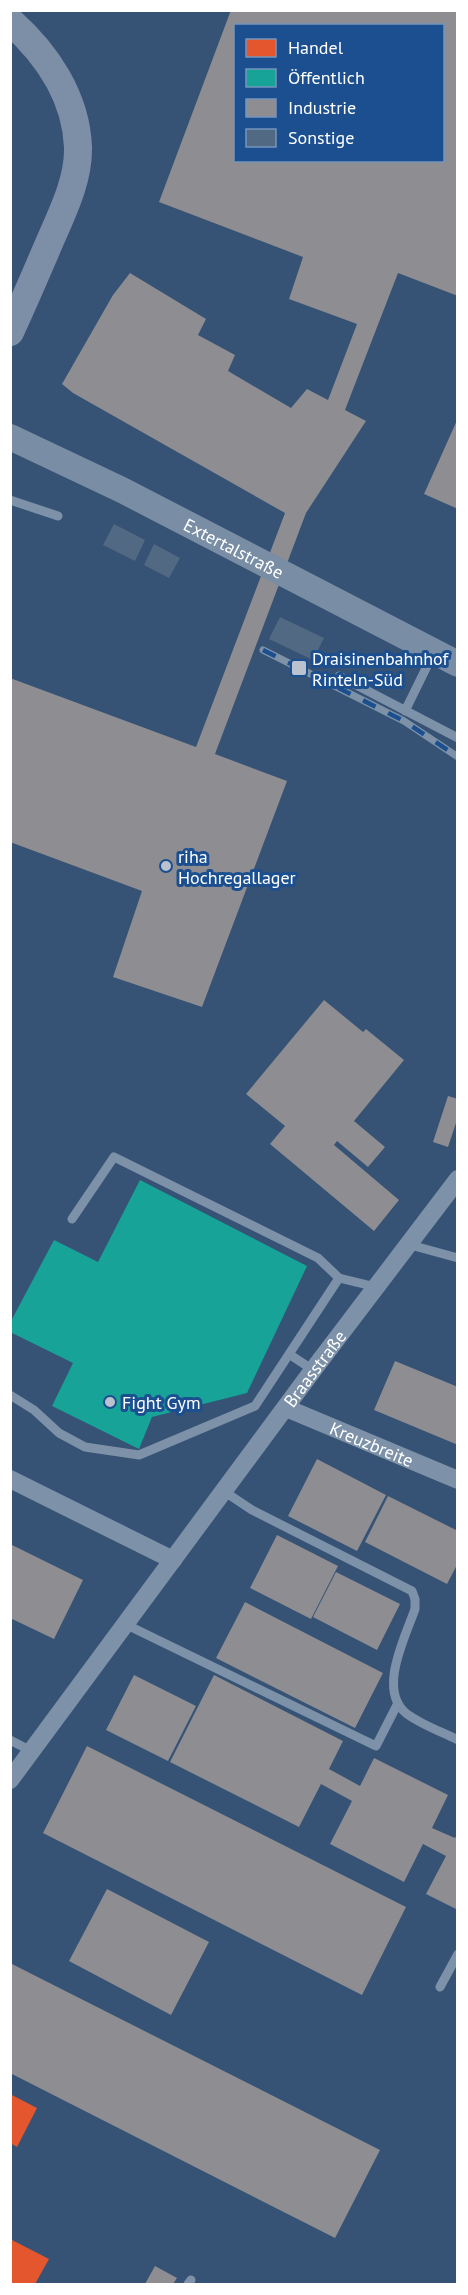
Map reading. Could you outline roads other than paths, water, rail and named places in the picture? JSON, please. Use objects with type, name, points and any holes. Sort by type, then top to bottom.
[{"type":"main road","points":[[10,21],[25,34],[63,86],[71,105],[78,148],[74,176],[66,203],[10,332]]},
{"type":"main road","points":[[10,37],[38,53]]},
{"type":"main road","name":"Extertalstraße","points":[[10,437],[122,490],[458,664]]},
{"type":"street","name":"Braasstraße","points":[[10,1780],[127,1625],[313,1370],[458,1179]]},
{"type":"street","name":"Kreuzbreite","points":[[286,1408],[458,1480]]},
{"type":"street","points":[[10,1479],[173,1560]]},
{"type":"lane","points":[[10,500],[58,516]]},
{"type":"lane","points":[[405,711],[434,652]]},
{"type":"lane","points":[[339,676],[458,738]]},
{"type":"lane","points":[[72,1219],[114,1157],[318,1258],[339,1278],[376,1287]]},
{"type":"lane","points":[[407,1244],[458,1258]]},
{"type":"lane","points":[[10,1395],[34,1410],[59,1433],[85,1447],[139,1455],[255,1406],[339,1278]]},
{"type":"lane","points":[[289,1354],[313,1370]]},
{"type":"lane","points":[[225,1492],[252,1510],[412,1591],[415,1609],[392,1677],[393,1691],[406,1714],[458,1740]]},
{"type":"lane","points":[[127,1625],[376,1746],[398,1703]]},
{"type":"lane","points":[[10,1740],[33,1752]]},
{"type":"lane","points":[[440,1987],[458,1954]]},
{"type":"railway","points":[[263,650],[404,721],[458,757]]},
{"type":"place","name":"Draisinenbahnhof Rinteln-Süd","points":[[299,668]]},
{"type":"place","name":"riha Hochregallager","points":[[166,866]]},
{"type":"place","name":"Fight Gym","points":[[110,1402]]}]
